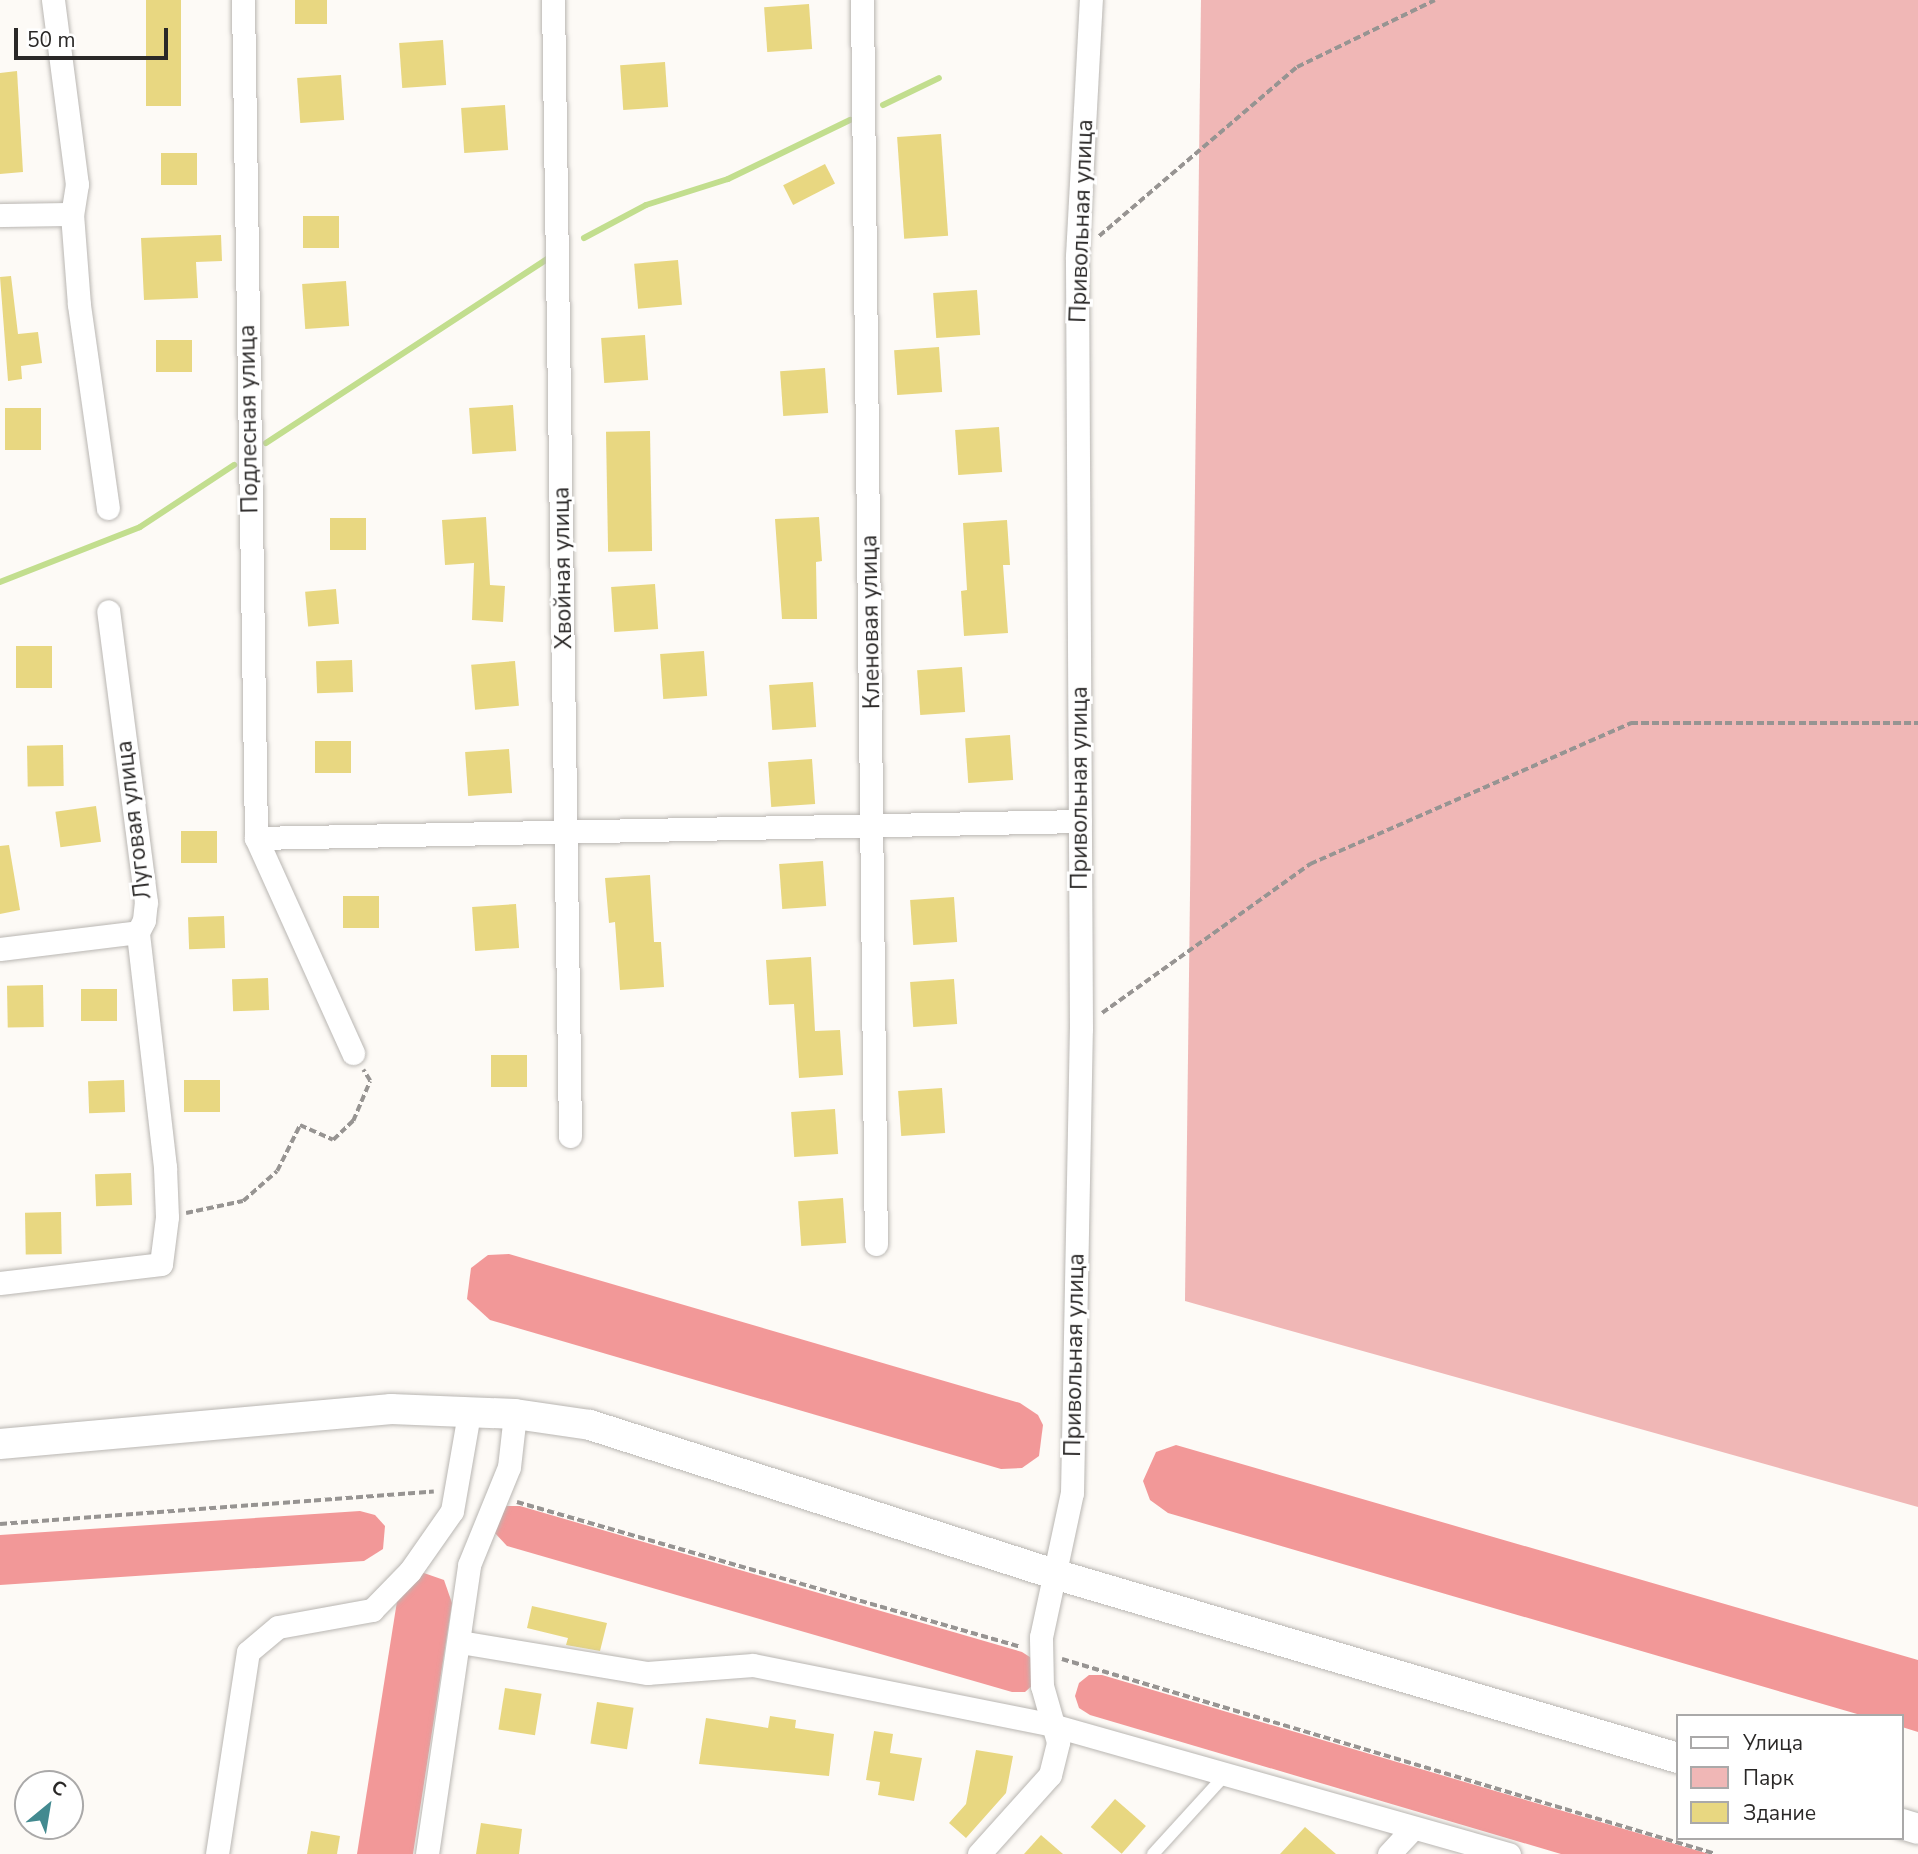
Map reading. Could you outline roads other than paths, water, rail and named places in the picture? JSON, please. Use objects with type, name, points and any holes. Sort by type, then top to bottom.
[{"type":"street","points":[[53,0],[77,184],[72,214],[79,304],[108,508]]},
{"type":"street","name":"Подлесная улица","points":[[243,0],[256,838]]},
{"type":"street","name":"Хвойная улица","points":[[553,0],[570,1136]]},
{"type":"street","name":"Кленовая улица","points":[[863,0],[876,1244]]},
{"type":"street","name":"Привольная улица","points":[[979,1854],[1050,1775],[1058,1742],[1042,1686],[1042,1653],[1054,1574],[1072,1493],[1081,1029],[1077,256],[1091,0]]},
{"type":"street","points":[[0,215],[72,214]]},
{"type":"street","name":"Луговая улица","points":[[0,949],[138,932],[146,902],[108,611]]},
{"type":"street","points":[[353,1053],[256,838],[567,834],[1080,821]]},
{"type":"street","points":[[0,1283],[161,1264],[167,1217],[138,932]]},
{"type":"street","points":[[0,1444],[391,1409],[514,1414],[590,1425],[1054,1574],[1676,1757]]},
{"type":"street","points":[[217,1854],[248,1653],[278,1627],[372,1610],[441,1531],[459,1489],[469,1414]]},
{"type":"street","points":[[427,1854],[460,1642],[469,1565],[509,1468],[514,1414]]},
{"type":"street","points":[[460,1642],[647,1673],[752,1665],[1052,1724],[1509,1854]]},
{"type":"street","points":[[1389,1854],[1413,1828]]},
{"type":"lane","points":[[1153,1854],[1226,1774]]},
{"type":"waterway","points":[[883,105],[939,78]]},
{"type":"waterway","points":[[584,238],[646,205],[728,179],[850,120]]},
{"type":"waterway","points":[[266,443],[550,257]]},
{"type":"waterway","points":[[0,582],[140,527],[234,465]]}]
